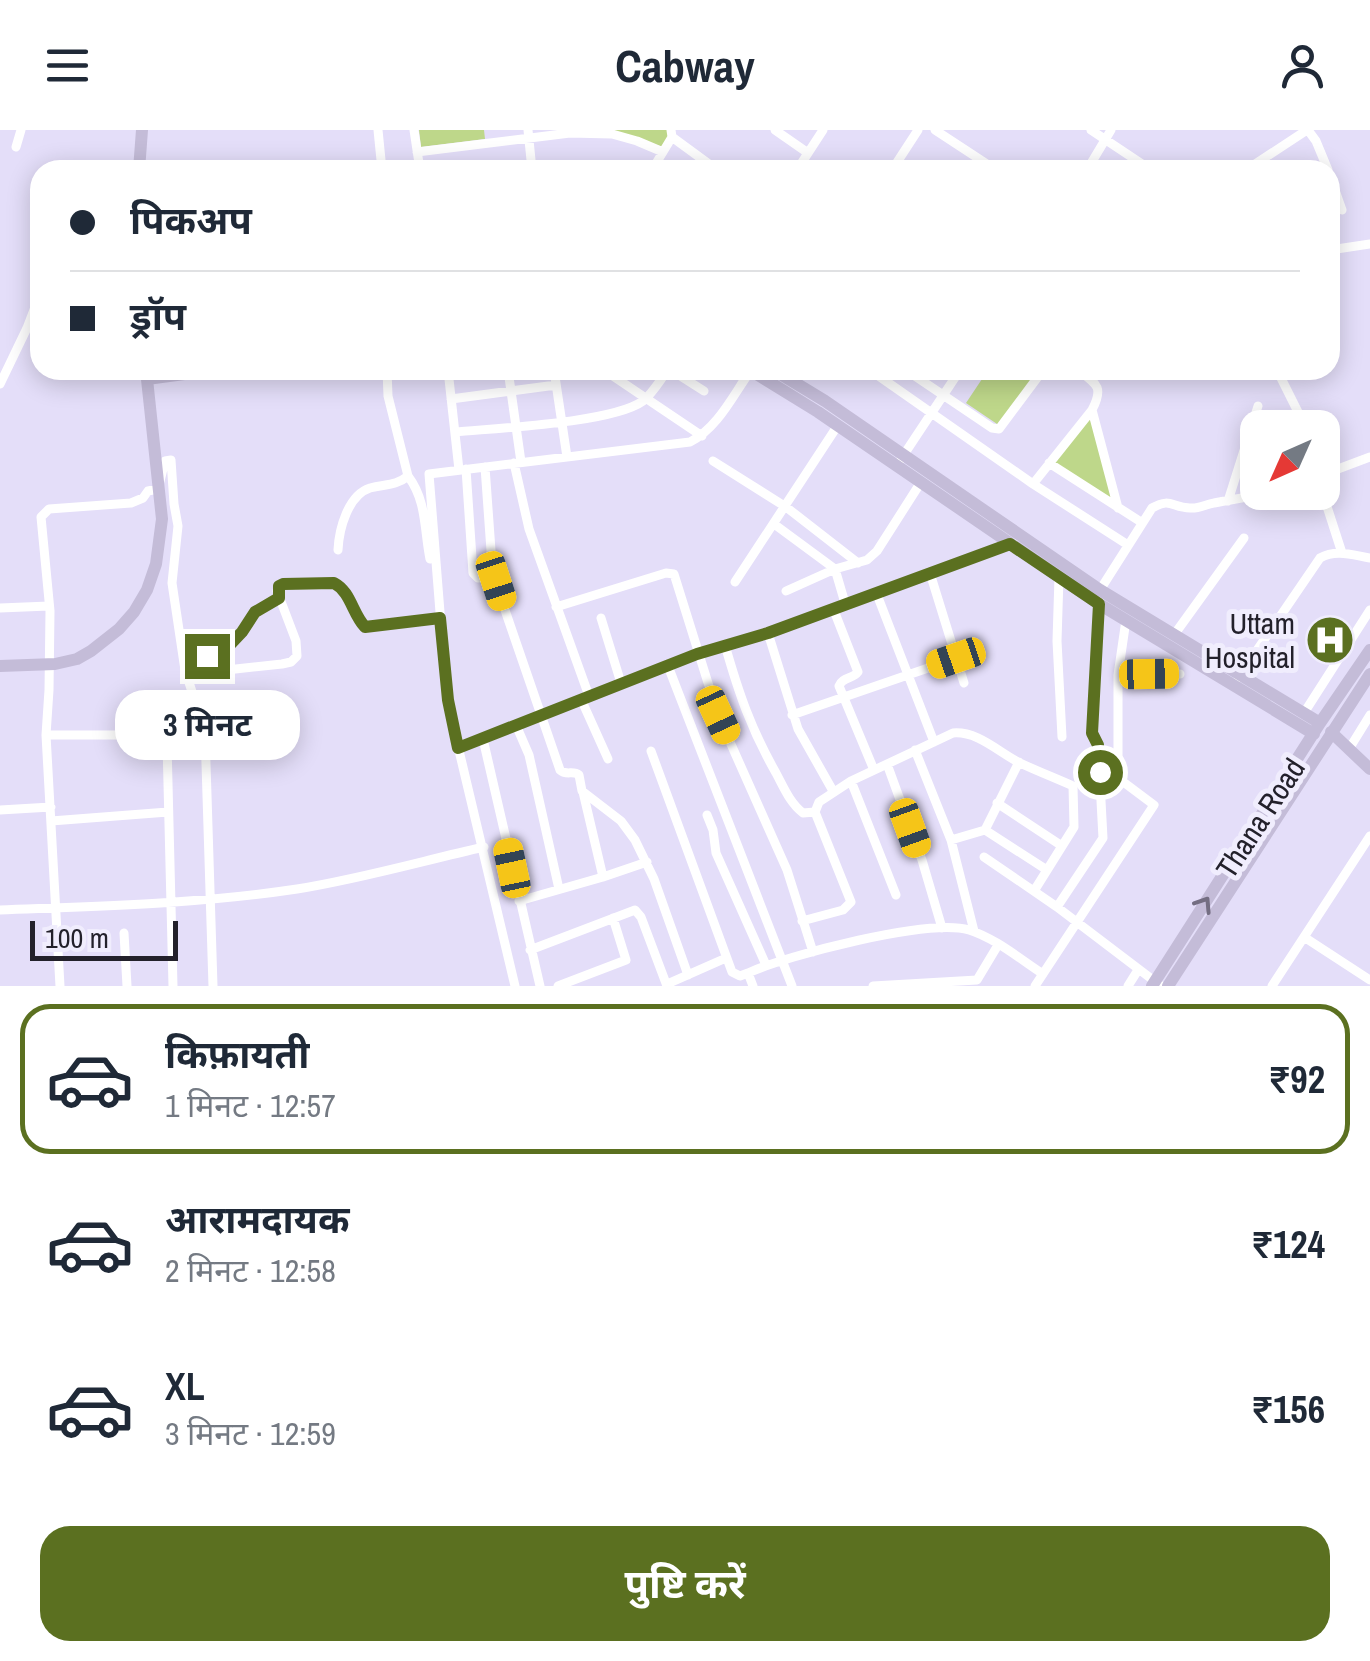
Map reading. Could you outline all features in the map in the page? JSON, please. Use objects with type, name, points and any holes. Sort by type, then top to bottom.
[{"type":"street","points":[[16,147],[21,130]]},
{"type":"street","points":[[140,160],[142,130]]},
{"type":"street","points":[[378,130],[381,160]]},
{"type":"street","points":[[414,130],[418,160]]},
{"type":"street","points":[[488,130],[489,142]]},
{"type":"street","points":[[775,130],[808,153]]},
{"type":"street","points":[[803,160],[823,130]]},
{"type":"street","points":[[898,160],[918,130]]},
{"type":"street","points":[[935,130],[981,160]]},
{"type":"street","points":[[1091,130],[1135,160]]},
{"type":"street","points":[[1093,160],[1111,130]]},
{"type":"street","points":[[1262,160],[1308,130],[1324,160]]},
{"type":"street","points":[[417,152],[570,131],[612,132],[663,152]]},
{"type":"street","points":[[529,134],[531,160]]},
{"type":"street","points":[[658,160],[672,134],[705,160]]},
{"type":"street","points":[[1340,204],[1342,210]]},
{"type":"street","points":[[1340,248],[1370,244]]},
{"type":"street","points":[[0,384],[30,320]]},
{"type":"street","points":[[0,666],[63,663],[91,651],[119,629],[147,590],[156,564],[162,518],[147,380]]},
{"type":"street","points":[[387,380],[408,476],[421,500],[438,598]]},
{"type":"street","points":[[449,380],[473,573],[478,578],[493,578]]},
{"type":"street","points":[[509,380],[530,529],[608,759]]},
{"type":"street","points":[[555,380],[567,456]]},
{"type":"street","points":[[619,380],[702,436]]},
{"type":"street","points":[[455,432],[561,421],[627,409],[647,398],[661,380]]},
{"type":"street","points":[[686,380],[704,391]]},
{"type":"street","points":[[515,986],[448,700],[429,474],[690,442],[712,426],[743,380]]},
{"type":"street","points":[[766,380],[1025,539],[1126,620],[1304,713],[1322,730]]},
{"type":"street","points":[[790,380],[825,401],[901,460],[921,482],[1058,577],[1174,635],[1322,730],[1370,770]]},
{"type":"street","points":[[884,380],[1128,545]]},
{"type":"street","points":[[928,380],[992,428],[999,428],[1035,380]]},
{"type":"street","points":[[901,460],[953,380]]},
{"type":"street","points":[[1033,484],[1092,410],[1099,390],[1093,380]]},
{"type":"street","points":[[1283,380],[1297,410]]},
{"type":"street","points":[[451,399],[556,385]]},
{"type":"street","points":[[1228,500],[1258,406]]},
{"type":"street","points":[[1092,410],[1118,508]]},
{"type":"street","points":[[734,582],[838,425]]},
{"type":"street","points":[[1340,469],[1370,457]]},
{"type":"street","points":[[159,494],[165,461],[171,460],[178,526],[172,582],[185,670],[205,732],[213,986]]},
{"type":"street","points":[[713,461],[786,506],[858,564]]},
{"type":"street","points":[[1049,464],[1141,522]]},
{"type":"street","points":[[485,467],[493,578],[560,770],[579,775],[603,877]]},
{"type":"street","points":[[338,550],[338,536],[354,499],[368,489],[399,484],[408,476]]},
{"type":"street","points":[[786,591],[835,569],[867,560],[877,551],[921,482]]},
{"type":"street","points":[[60,986],[46,735],[50,606],[43,513],[49,509],[131,503],[148,492],[159,494]]},
{"type":"street","points":[[1056,907],[1103,838],[1098,745],[1092,733],[1100,597],[1152,508],[1162,502],[1189,508],[1240,498]]},
{"type":"street","points":[[1328,510],[1342,552]]},
{"type":"street","points":[[774,524],[835,569],[845,603]]},
{"type":"street","points":[[1174,635],[1244,538]]},
{"type":"street","points":[[458,748],[697,654],[768,633],[1025,539]]},
{"type":"street","points":[[1238,679],[1312,567],[1328,554],[1342,552],[1370,558]]},
{"type":"street","points":[[556,608],[670,572],[676,578],[718,715],[788,870],[814,952]]},
{"type":"street","points":[[930,573],[964,683]]},
{"type":"street","points":[[1058,577],[1062,737]]},
{"type":"street","points":[[279,598],[255,612],[225,650],[207,656],[208,672],[292,662],[298,650],[279,598],[279,586],[283,584],[334,583],[346,593],[365,627],[440,618]]},
{"type":"street","points":[[876,592],[934,742]]},
{"type":"street","points":[[0,608],[50,606]]},
{"type":"street","points":[[833,608],[858,672],[840,682],[844,698],[874,770]]},
{"type":"street","points":[[1304,713],[1369,612]]},
{"type":"street","points":[[601,618],[621,684]]},
{"type":"street","points":[[1035,986],[1154,805],[1118,774],[1118,675],[1126,620]]},
{"type":"street","points":[[768,633],[792,714],[833,792]]},
{"type":"street","points":[[726,645],[757,741],[793,804],[803,813],[815,812]]},
{"type":"street","name":"Thana Road","points":[[1159,985],[1282,797],[1370,650]]},
{"type":"street","points":[[792,714],[956,658]]},
{"type":"street","points":[[668,666],[792,986]]},
{"type":"street","points":[[1118,675],[1180,674]]},
{"type":"street","name":"Thana Road","points":[[1322,730],[1370,674]]},
{"type":"street","points":[[1348,749],[1370,715]]},
{"type":"street","points":[[516,724],[529,755],[559,889]]},
{"type":"street","points":[[802,920],[843,910],[852,902],[815,812],[819,802],[851,781],[953,733],[963,732],[977,738],[1073,786],[1074,826],[1034,892]]},
{"type":"street","points":[[46,735],[160,735],[167,743],[173,986]]},
{"type":"street","points":[[483,739],[540,986]]},
{"type":"street","points":[[915,750],[951,840],[974,931]]},
{"type":"street","points":[[651,751],[735,975],[814,952],[912,930],[942,928],[974,931],[1043,974]]},
{"type":"street","points":[[951,840],[985,830],[1019,762]]},
{"type":"street","points":[[886,764],[942,928]]},
{"type":"street","points":[[851,781],[896,895]]},
{"type":"street","points":[[582,790],[621,821],[647,862],[688,975]]},
{"type":"street","points":[[998,803],[1062,846]]},
{"type":"street","points":[[0,810],[50,807]]},
{"type":"street","points":[[52,820],[168,812]]},
{"type":"street","points":[[708,815],[716,853],[766,965]]},
{"type":"street","points":[[985,830],[1047,870]]},
{"type":"street","points":[[1272,986],[1370,836]]},
{"type":"street","points":[[0,910],[169,903],[303,888],[484,847]]},
{"type":"street","points":[[1360,851],[1370,862]]},
{"type":"street","points":[[984,856],[1159,985]]},
{"type":"street","points":[[519,901],[647,862]]},
{"type":"street","points":[[530,950],[635,910],[667,985],[726,958]]},
{"type":"street","points":[[558,986],[626,960],[613,918]]},
{"type":"street","points":[[124,933],[127,986]]},
{"type":"street","points":[[1304,937],[1370,980]]},
{"type":"street","points":[[873,986],[977,980],[998,945]]},
{"type":"street","points":[[1128,986],[1138,970]]},
{"type":"street","points":[[748,972],[753,986]]},
{"type":"green space","points":[[419,130],[484,130],[485,139],[421,147]]},
{"type":"green space","points":[[614,130],[669,130],[670,137],[663,147]]},
{"type":"green space","points":[[981,380],[1031,380],[1000,426],[966,403]]},
{"type":"green space","points":[[1092,415],[1113,502],[1053,463]]},
{"type":"place","name":"Uttam Hospital","points":[[1330,640]]},
{"type":"route","points":[[207,656],[225,650],[255,612],[279,598],[279,586],[283,584],[326,582],[341,586],[365,627],[440,618],[448,700],[458,748],[697,654],[768,633],[1010,544],[1099,604],[1092,733],[1098,745],[1100,772]]}]
